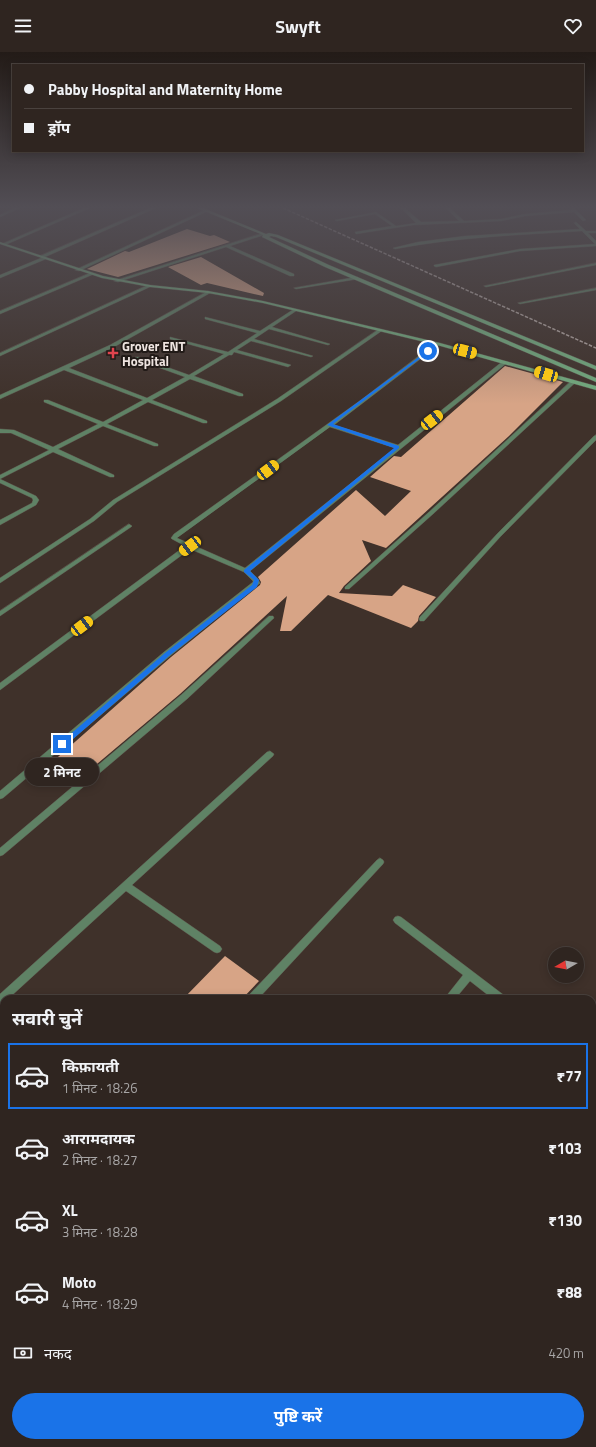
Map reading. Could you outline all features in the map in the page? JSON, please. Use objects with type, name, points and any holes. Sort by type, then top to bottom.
[{"type":"street","points":[[89,273],[116,281],[208,292],[256,300],[438,344],[596,388]]},
{"type":"street","points":[[116,281],[141,273]]},
{"type":"street","points":[[288,273],[292,275]]},
{"type":"street","points":[[345,273],[596,380]]},
{"type":"street","points":[[356,273],[596,374]]},
{"type":"street","points":[[367,273],[596,368]]},
{"type":"street","points":[[486,286],[550,273]]},
{"type":"street","points":[[0,313],[92,274]]},
{"type":"street","points":[[296,288],[356,278]]},
{"type":"street","points":[[0,355],[150,286]]},
{"type":"street","points":[[520,303],[596,290]]},
{"type":"street","points":[[0,396],[112,346],[208,292]]},
{"type":"street","points":[[0,477],[190,377],[235,351],[294,310]]},
{"type":"street","points":[[207,318],[262,333]]},
{"type":"street","points":[[269,328],[328,344]]},
{"type":"street","points":[[0,581],[92,520],[115,501],[273,404],[380,330]]},
{"type":"street","points":[[172,338],[230,354]]},
{"type":"street","points":[[251,340],[311,356]]},
{"type":"street","points":[[0,796],[167,654],[255,586],[256,580],[246,571],[176,540],[174,538],[176,535],[329,425],[438,344]]},
{"type":"street","points":[[235,351],[288,365]]},
{"type":"street","points":[[137,358],[241,395]]},
{"type":"street","points":[[246,571],[505,362]]},
{"type":"street","points":[[65,368],[205,422]]},
{"type":"street","points":[[347,588],[431,514],[573,382]]},
{"type":"street","points":[[46,401],[156,445]]},
{"type":"street","points":[[329,425],[398,447]]},
{"type":"street","points":[[0,431],[12,431],[112,476]]},
{"type":"street","points":[[422,619],[499,535],[596,437]]},
{"type":"street","points":[[0,481],[34,497],[36,500],[34,504],[0,523]]},
{"type":"street","points":[[0,614],[130,526]]},
{"type":"street","points":[[0,687],[190,546]]},
{"type":"street","points":[[0,852],[184,697],[271,618]]},
{"type":"street","points":[[5,995],[270,754]]},
{"type":"street","points":[[256,995],[380,862]]},
{"type":"street","points":[[125,885],[217,949]]},
{"type":"street","points":[[398,920],[496,995]]},
{"type":"street","points":[[452,995],[469,975]]},
{"type":"building","points":[[103,273],[130,273],[118,277]]},
{"type":"building","points":[[179,273],[229,273],[264,293],[263,296],[207,283],[201,285]]},
{"type":"building","points":[[505,366],[563,382],[509,436],[386,548],[362,540],[371,561],[344,586],[339,593],[392,596],[403,585],[436,597],[419,616],[418,621],[411,628],[328,595],[291,631],[280,631],[287,596],[180,694],[78,780],[50,764],[171,657],[260,585],[261,582],[258,577],[356,490],[385,516],[411,491],[370,477],[394,456],[401,457]]},
{"type":"building","points":[[225,956],[259,981],[246,995],[187,995]]},
{"type":"railway","points":[[429,273],[596,348]]},
{"type":"place","name":"Grover ENT Hospital","points":[[113,353]]},
{"type":"route","points":[[62,744],[167,654],[210,619],[255,586],[257,583],[256,580],[246,571],[323,510],[398,447],[329,425],[363,402],[428,351]]}]
